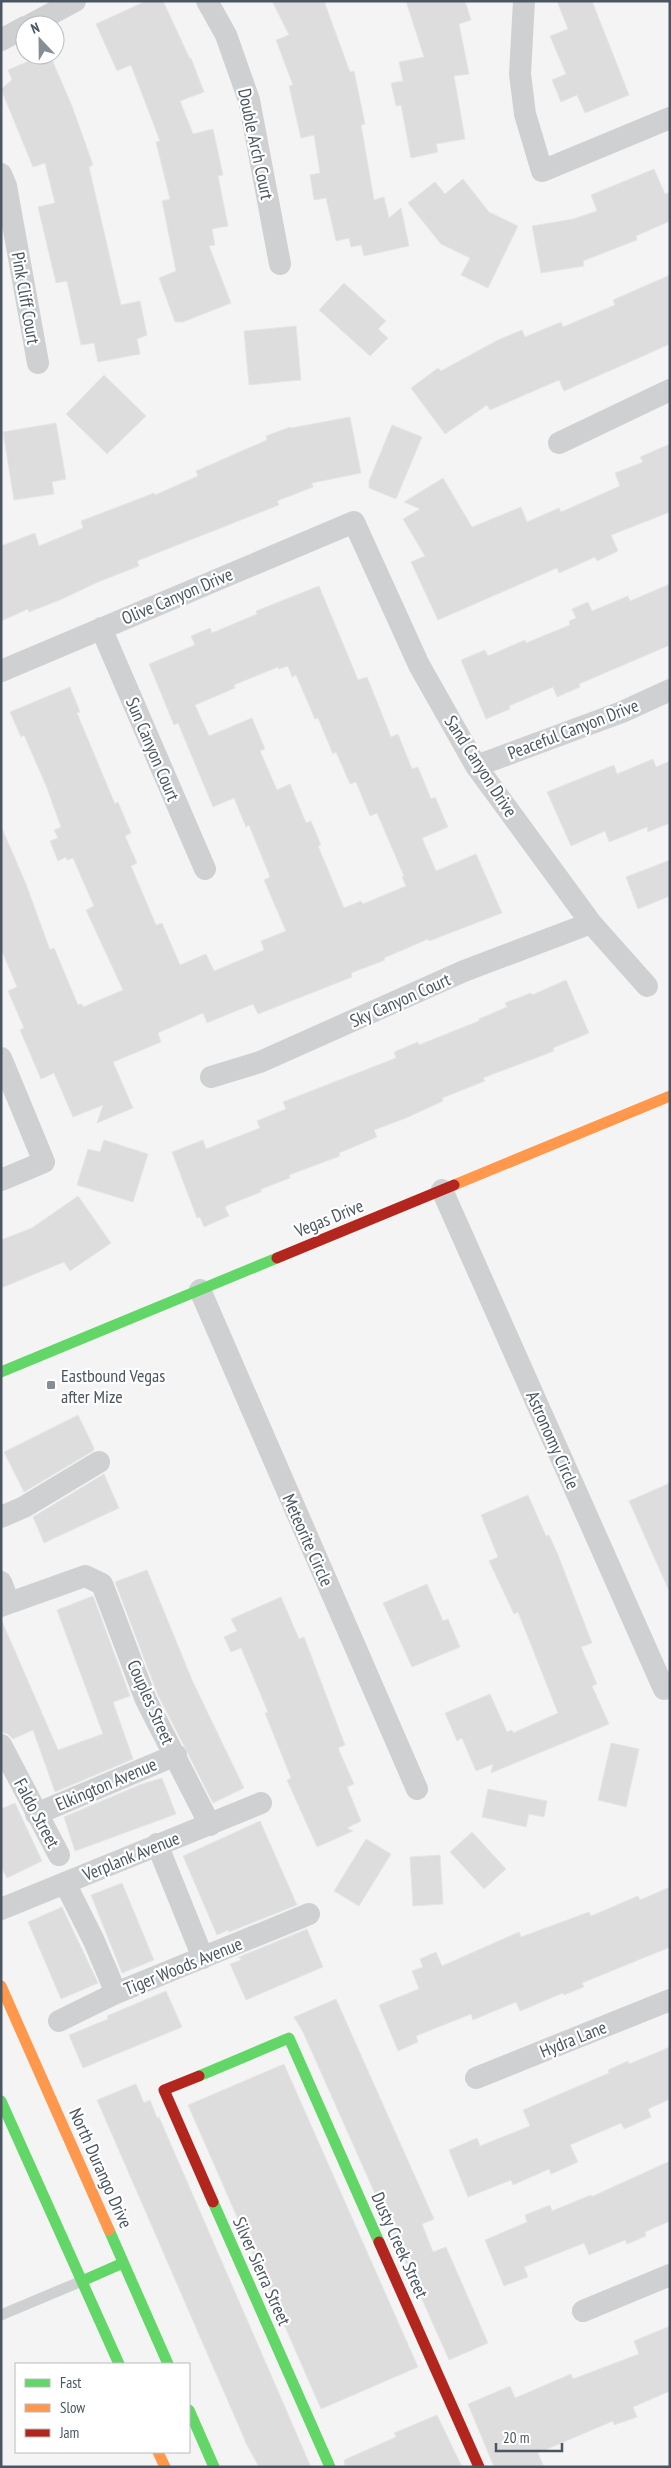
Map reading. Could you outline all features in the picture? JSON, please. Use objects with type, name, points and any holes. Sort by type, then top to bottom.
[{"type":"main road","name":"Vegas Drive","points":[[1,1372],[670,1096]]},
{"type":"main road","name":"North Durango Drive","points":[[1,1986],[168,2363]]},
{"type":"main road","name":"Silver Sierra Street","points":[[289,2038],[164,2090],[330,2467]]},
{"type":"main road","name":"Dusty Creek Street","points":[[289,2038],[479,2467]]},
{"type":"main road","points":[[1,2101],[119,2363]]},
{"type":"main road","points":[[82,2281],[124,2263]]},
{"type":"main road","points":[[190,2412],[214,2467]]},
{"type":"main road","points":[[158,2453],[165,2467]]},
{"type":"street","points":[[49,15],[75,1]]},
{"type":"street","name":"Double Arch Court","points":[[207,1],[226,35],[249,100],[280,264]]},
{"type":"street","points":[[524,1],[520,74],[525,114],[542,170],[670,118]]},
{"type":"street","points":[[1,40],[15,33]]},
{"type":"street","name":"Pink Cliff Court","points":[[1,174],[6,186],[38,363]]},
{"type":"street","points":[[559,443],[670,390]]},
{"type":"street","name":"Olive Canyon Drive","points":[[1,671],[354,522]]},
{"type":"street","name":"Sand Canyon Drive","points":[[354,522],[419,665],[476,766],[591,922],[647,986]]},
{"type":"street","name":"Sun Canyon Court","points":[[101,628],[204,870]]},
{"type":"street","name":"Peaceful Canyon Drive","points":[[476,766],[622,712],[670,690]]},
{"type":"street","name":"Sky Canyon Court","points":[[210,1077],[260,1062],[464,971],[591,922]]},
{"type":"street","points":[[1,1058],[44,1162],[1,1180]]},
{"type":"street","name":"Astronomy Circle","points":[[442,1190],[664,1690]]},
{"type":"street","name":"Meteorite Circle","points":[[200,1290],[417,1789]]},
{"type":"street","points":[[1,1517],[24,1507],[99,1462]]},
{"type":"street","name":"Couples Street","points":[[5,1604],[85,1576],[102,1584],[146,1700],[176,1755],[210,1825]]},
{"type":"street","points":[[1,1582],[5,1604]]},
{"type":"street","name":"Faldo Street","points":[[1,1745],[59,1855]]},
{"type":"street","name":"Elkington Avenue","points":[[36,1814],[176,1755]]},
{"type":"street","name":"Verplank Avenue","points":[[1,1909],[261,1803]]},
{"type":"street","points":[[157,1844],[203,1958]]},
{"type":"street","points":[[65,1883],[94,1941],[116,1993]]},
{"type":"street","name":"Tiger Woods Avenue","points":[[59,2020],[116,1993],[309,1914]]},
{"type":"street","name":"Hydra Lane","points":[[476,2078],[670,2000]]},
{"type":"street","points":[[583,2311],[670,2275]]},
{"type":"lane","points":[[1,2315],[82,2281]]},
{"type":"building","points":[[146,1],[163,1],[191,58],[204,92],[180,101],[193,134],[213,129],[223,175],[218,176],[228,226],[212,229],[215,245],[209,246],[231,303],[183,322],[175,322],[159,278],[176,271],[162,201],[170,199],[156,142],[160,141],[131,65],[117,71],[96,24]]},
{"type":"building","points":[[272,1],[324,1],[350,72],[354,71],[365,124],[361,125],[374,200],[384,197],[389,218],[401,208],[409,246],[364,256],[361,245],[351,247],[349,238],[336,241],[326,198],[314,200],[310,175],[320,173],[314,135],[301,138],[289,86],[293,85],[276,40],[289,35]]},
{"type":"building","points":[[406,1],[465,1],[471,20],[459,24],[469,74],[454,76],[465,139],[436,144],[438,152],[411,158],[401,105],[396,106],[391,83],[403,81],[399,62],[424,57]]},
{"type":"building","points":[[557,1],[592,1],[629,95],[585,113],[577,95],[561,102],[552,80],[566,74],[550,36],[568,29]]},
{"type":"building","points":[[20,65],[54,65],[72,106],[93,165],[89,167],[121,305],[140,301],[147,335],[137,339],[140,354],[98,362],[94,343],[81,345],[67,281],[56,283],[38,207],[55,203],[45,163],[33,167],[1,89],[12,80],[8,70]]},
{"type":"building","points":[[654,169],[665,194],[670,192],[670,221],[636,236],[637,240],[583,261],[584,266],[541,273],[532,226],[573,219],[597,211],[591,195]]},
{"type":"building","points":[[463,179],[489,212],[518,226],[488,288],[461,275],[470,258],[441,244],[408,203],[435,182],[445,194]]},
{"type":"building","points":[[670,275],[670,344],[564,391],[559,380],[490,410],[487,405],[445,434],[411,388],[438,368],[441,371],[498,340],[522,330],[525,337],[561,322],[563,327],[615,305],[613,300]]},
{"type":"building","points":[[344,283],[386,321],[378,329],[388,338],[370,356],[319,310]]},
{"type":"building","points":[[296,326],[301,380],[249,385],[244,331]]},
{"type":"building","points":[[104,375],[146,416],[107,454],[66,414]]},
{"type":"building","points":[[350,417],[361,473],[312,483],[313,487],[277,501],[279,505],[137,561],[139,566],[98,582],[60,600],[29,612],[28,609],[1,621],[1,546],[35,533],[39,546],[83,528],[81,521],[154,493],[155,495],[198,476],[196,471],[267,440],[266,436],[290,427]]},
{"type":"building","points":[[56,423],[66,479],[52,482],[54,494],[14,500],[3,432]]},
{"type":"building","points":[[392,425],[422,437],[396,499],[369,488],[369,481]]},
{"type":"building","points":[[670,444],[670,512],[611,535],[618,551],[597,561],[595,557],[559,573],[557,568],[438,620],[411,562],[425,556],[403,519],[420,509],[404,502],[443,478],[472,527],[521,507],[527,522],[559,508],[561,512],[620,486],[615,473],[643,462],[640,457]]},
{"type":"building","points":[[670,584],[670,645],[579,684],[580,687],[557,697],[553,687],[509,706],[510,709],[486,719],[461,660],[485,650],[488,656],[525,640],[526,643],[570,625],[569,621],[576,618],[572,609],[588,602],[592,611],[628,596],[630,601]]},
{"type":"building","points":[[319,586],[358,680],[367,677],[391,737],[398,734],[412,769],[418,767],[431,799],[435,797],[448,827],[422,838],[436,871],[476,854],[502,913],[429,941],[428,939],[384,958],[385,960],[351,973],[352,977],[258,1014],[253,1004],[207,1023],[203,1013],[158,1033],[161,1042],[113,1062],[133,1108],[97,1123],[103,1105],[73,1117],[54,1073],[41,1079],[20,1030],[24,1028],[8,991],[17,987],[1,949],[1,826],[26,884],[50,950],[54,948],[78,1005],[82,1004],[83,1007],[123,990],[86,910],[94,906],[73,858],[67,860],[66,857],[58,861],[50,841],[58,838],[54,830],[61,827],[47,788],[24,735],[21,737],[10,712],[70,687],[80,712],[77,713],[115,804],[118,802],[131,833],[125,836],[137,863],[131,866],[156,925],[162,923],[180,965],[206,954],[214,971],[264,950],[261,941],[286,931],[264,880],[270,877],[249,825],[246,827],[234,798],[213,807],[178,723],[174,725],[149,664],[195,645],[191,636],[210,628],[212,633],[257,614],[256,611]],"holes":[[[288,666],[292,677],[296,675],[315,719],[318,718],[333,754],[336,752],[350,784],[356,782],[370,816],[377,813],[404,876],[402,877],[406,886],[363,904],[361,901],[344,908],[318,846],[321,845],[311,821],[306,823],[290,784],[277,790],[260,751],[265,749],[252,718],[209,736],[195,705],[235,688],[234,685],[278,667],[279,669]]]},
{"type":"building","points":[[653,759],[656,767],[670,761],[670,823],[648,832],[647,827],[609,842],[605,831],[571,846],[547,792],[614,765],[617,774]]},
{"type":"building","points":[[670,860],[670,896],[638,909],[626,877]]},
{"type":"building","points":[[566,980],[589,1033],[553,1048],[554,1051],[483,1078],[485,1081],[442,1098],[443,1101],[406,1118],[374,1130],[377,1137],[339,1153],[340,1156],[289,1175],[290,1178],[228,1205],[225,1207],[229,1216],[204,1227],[200,1217],[197,1218],[172,1152],[203,1140],[206,1149],[260,1128],[257,1121],[286,1109],[283,1102],[396,1058],[394,1052],[418,1042],[419,1045],[479,1021],[479,1019],[507,1007],[505,1003],[531,993],[532,995]]},
{"type":"building","points":[[104,1140],[148,1154],[133,1202],[77,1185],[88,1149],[100,1152]]},
{"type":"building","points":[[78,1196],[111,1243],[70,1271],[64,1262],[1,1288],[1,1240],[32,1228]]},
{"type":"building","points":[[78,1415],[94,1448],[93,1451],[24,1492],[4,1452]]},
{"type":"building","points":[[104,1474],[119,1508],[44,1543],[33,1517]]},
{"type":"building","points":[[670,1483],[670,1593],[629,1501]]},
{"type":"building","points":[[528,1495],[546,1536],[549,1535],[558,1555],[592,1643],[581,1647],[597,1684],[592,1686],[609,1724],[491,1773],[493,1764],[476,1771],[462,1738],[457,1741],[445,1713],[490,1694],[507,1732],[512,1730],[513,1733],[558,1713],[518,1612],[514,1614],[489,1561],[498,1557],[481,1515]]},
{"type":"building","points":[[147,1570],[192,1680],[244,1788],[213,1803],[158,1695],[115,1582]]},
{"type":"building","points":[[427,1584],[443,1621],[448,1619],[460,1647],[412,1667],[383,1603]]},
{"type":"building","points":[[93,1596],[130,1696],[113,1702],[133,1759],[55,1792],[33,1730],[13,1739],[8,1734],[1,1732],[1,1619],[58,1750],[103,1734],[57,1610]]},
{"type":"building","points":[[281,1597],[299,1639],[304,1637],[345,1745],[338,1748],[354,1784],[347,1787],[361,1821],[347,1828],[353,1831],[317,1847],[287,1780],[291,1778],[265,1713],[268,1712],[241,1648],[231,1652],[224,1637],[237,1631],[231,1619]]},
{"type":"building","points":[[611,1743],[639,1749],[626,1807],[598,1800]]},
{"type":"building","points":[[162,1778],[176,1814],[75,1851],[64,1817],[142,1784]]},
{"type":"building","points":[[488,1789],[547,1801],[544,1817],[529,1814],[526,1827],[482,1817]]},
{"type":"building","points":[[15,1803],[42,1861],[7,1878],[1,1867],[1,1809]]},
{"type":"building","points":[[260,1821],[297,1905],[217,1935],[183,1856]]},
{"type":"building","points":[[472,1832],[506,1869],[484,1889],[450,1852]]},
{"type":"building","points":[[366,1839],[391,1854],[359,1906],[334,1891]]},
{"type":"building","points":[[440,1855],[443,1904],[413,1906],[410,1857]]},
{"type":"building","points":[[122,1883],[154,1960],[122,1973],[91,1895]]},
{"type":"building","points":[[670,1887],[670,1947],[582,1983],[584,1987],[564,1995],[563,1993],[520,2011],[516,2002],[473,2020],[471,2014],[416,2036],[418,2042],[398,2051],[379,2005],[419,1989],[412,1971],[423,1967],[420,1959],[436,1952],[442,1966],[519,1932],[521,1937],[589,1912],[591,1916],[638,1896],[640,1900]]},
{"type":"building","points":[[62,1907],[98,1983],[61,1999],[28,1922]]},
{"type":"building","points":[[307,1929],[323,1967],[246,2000],[230,1964],[241,1960],[239,1957]]},
{"type":"building","points":[[166,1991],[182,2027],[83,2068],[69,2035],[108,2019],[107,2016]]},
{"type":"building","points":[[336,1999],[434,2219],[422,2224],[433,2252],[446,2247],[488,2343],[449,2360],[303,2032],[294,2017]]},
{"type":"building","points":[[670,2047],[670,2099],[648,2109],[651,2117],[624,2129],[621,2123],[570,2145],[578,2162],[551,2174],[549,2169],[513,2185],[511,2180],[468,2197],[449,2150],[477,2138],[480,2146],[530,2126],[523,2110],[609,2073],[608,2070],[628,2061],[629,2064]]},
{"type":"building","points":[[284,2064],[418,2367],[321,2409],[188,2105]]},
{"type":"building","points":[[136,2084],[144,2103],[150,2100],[157,2118],[159,2117],[311,2467],[259,2467],[247,2445],[97,2100]]},
{"type":"building","points":[[670,2161],[670,2221],[645,2232],[646,2236],[627,2244],[625,2240],[589,2255],[584,2243],[524,2267],[528,2277],[504,2286],[485,2240],[527,2222],[525,2215],[550,2205],[552,2211],[591,2195],[591,2197]]},
{"type":"building","points":[[670,2326],[670,2391],[633,2407],[637,2417],[614,2425],[613,2421],[538,2453],[544,2467],[494,2467],[468,2404],[510,2386],[515,2398],[571,2374],[573,2379],[639,2354],[634,2341]]},
{"type":"building","points":[[437,2415],[462,2467],[345,2467],[344,2460],[396,2437],[394,2433]]},
{"type":"traffic: fast","points":[[1,1372],[277,1258]]},
{"type":"traffic: fast","points":[[199,2076],[289,2038],[379,2242]]},
{"type":"traffic: fast","points":[[1,2101],[119,2363]]},
{"type":"traffic: fast","points":[[213,2202],[330,2467]]},
{"type":"traffic: fast","points":[[109,2230],[168,2363]]},
{"type":"traffic: fast","points":[[82,2281],[123,2263]]},
{"type":"traffic: fast","points":[[190,2412],[214,2467]]},
{"type":"traffic: slow","points":[[454,1185],[670,1096]]},
{"type":"traffic: slow","points":[[1,1986],[109,2230]]},
{"type":"traffic: slow","points":[[158,2453],[165,2467]]},
{"type":"traffic: jam","points":[[277,1258],[454,1185]]},
{"type":"traffic: jam","points":[[199,2076],[164,2090],[213,2202]]},
{"type":"traffic: jam","points":[[379,2242],[479,2467]]},
{"type":"place","name":"Eastbound Vegas after Mize","points":[[51,1385]]}]
